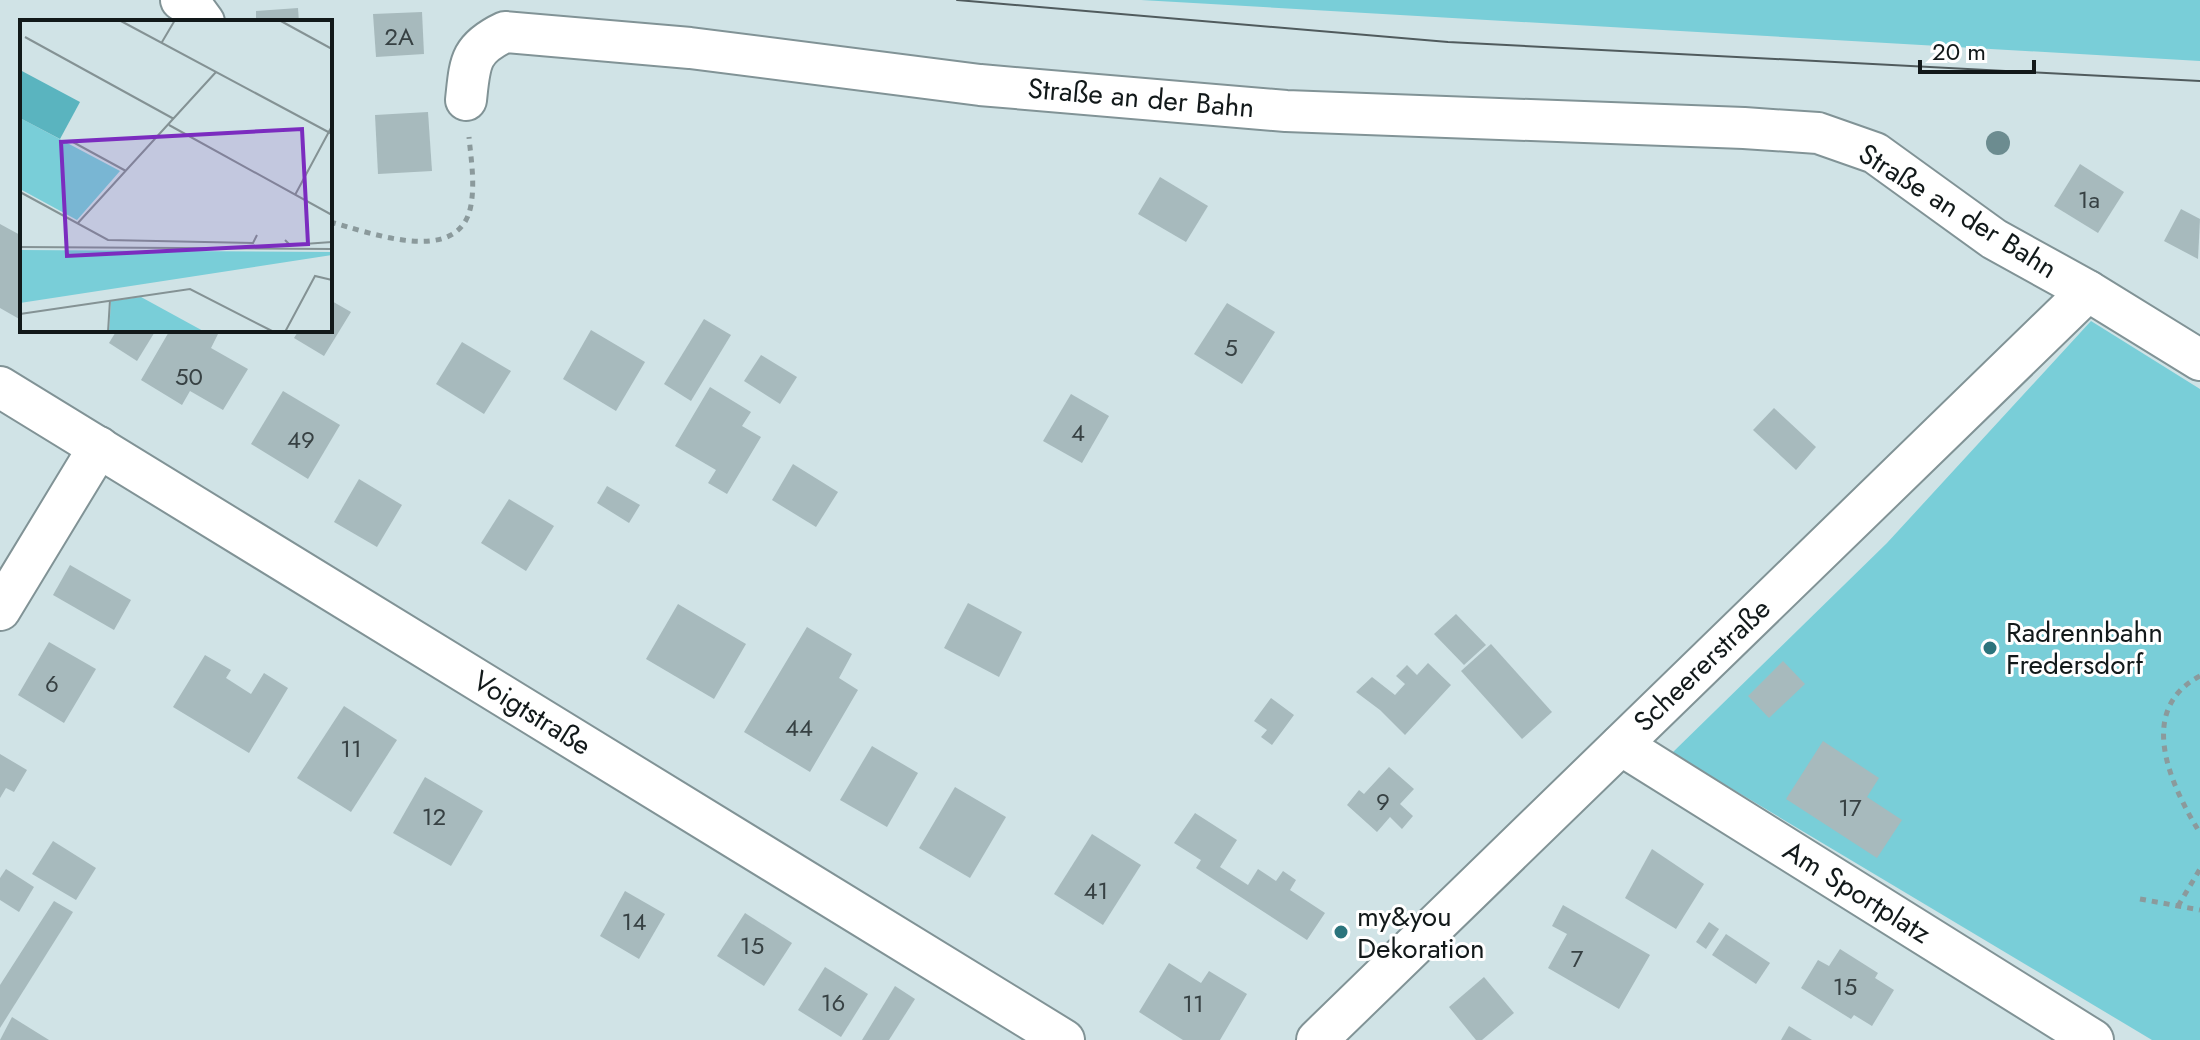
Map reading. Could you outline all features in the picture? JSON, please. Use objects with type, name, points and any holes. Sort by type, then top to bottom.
[{"type":"street","points":[[181,0],[193,7],[203,20]]},
{"type":"street","name":"Straße an der Bahn","points":[[466,100],[470,64],[484,42],[505,32],[690,48],[980,85],[1286,111],[1818,133],[1875,153],[1994,239],[2088,291]]},
{"type":"street","points":[[2088,291],[2200,360]]},
{"type":"street","name":"Scheererstraße","points":[[1317,1040],[2088,291]]},
{"type":"street","name":"Voigtstraße","points":[[0,387],[1064,1040]]},
{"type":"street","points":[[0,610],[99,447]]},
{"type":"street","name":"Am Sportplatz","points":[[1621,745],[2093,1040]]},
{"type":"path","points":[[332,222],[418,243],[441,239],[460,230],[471,208],[473,177],[466,100]]},
{"type":"path","points":[[2200,676],[2170,701],[2162,728],[2167,764],[2200,833]]},
{"type":"path","points":[[2178,906],[2200,869]]},
{"type":"path","points":[[2140,899],[2200,910]]},
{"type":"shaded area","points":[[1141,0],[2200,0],[2200,61]]},
{"type":"shaded area","name":"Radrennbahn Fredersdorf","points":[[2091,321],[2200,389],[2200,1040],[2152,1040],[1672,753],[1887,543]]},
{"type":"building","points":[[298,8],[299,20],[256,20],[256,11]]},
{"type":"building","points":[[422,12],[424,54],[376,57],[373,14]]},
{"type":"building","points":[[428,112],[432,171],[378,174],[375,115]]},
{"type":"building","points":[[2080,164],[2124,192],[2098,233],[2054,206]]},
{"type":"building","points":[[1160,177],[1208,206],[1186,242],[1138,214]]},
{"type":"building","points":[[2181,209],[2200,219],[2198,259],[2164,241]]},
{"type":"building","points":[[0,224],[20,235],[20,319],[0,308]]},
{"type":"building","points":[[332,301],[351,312],[324,356],[294,338],[298,332],[332,332]]},
{"type":"building","points":[[1227,303],[1275,332],[1242,384],[1194,354]]},
{"type":"building","points":[[704,319],[731,335],[691,401],[664,384]]},
{"type":"building","points":[[591,330],[645,362],[616,411],[563,379]]},
{"type":"building","points":[[116,332],[155,332],[137,361],[109,343]]},
{"type":"building","points":[[169,332],[214,332],[218,334],[211,348],[248,369],[223,410],[190,391],[182,405],[141,380]]},
{"type":"building","points":[[462,342],[511,371],[484,414],[436,384]]},
{"type":"building","points":[[761,355],[797,377],[780,404],[744,381]]},
{"type":"building","points":[[710,387],[751,412],[742,426],[761,437],[727,494],[708,483],[716,470],[675,446]]},
{"type":"building","points":[[283,391],[340,425],[308,479],[251,444]]},
{"type":"building","points":[[1071,394],[1109,416],[1082,463],[1043,441]]},
{"type":"building","points":[[1774,408],[1816,447],[1796,470],[1753,430]]},
{"type":"building","points":[[793,464],[838,492],[816,527],[772,500]]},
{"type":"building","points":[[359,479],[402,505],[377,547],[334,522]]},
{"type":"building","points":[[607,486],[640,505],[629,523],[597,503]]},
{"type":"building","points":[[509,499],[554,526],[526,571],[481,543]]},
{"type":"building","points":[[70,565],[131,600],[114,630],[53,595]]},
{"type":"building","points":[[968,603],[1022,632],[999,677],[944,648]]},
{"type":"building","points":[[678,604],[746,644],[714,699],[646,659]]},
{"type":"building","points":[[1456,614],[1486,645],[1464,665],[1434,634]]},
{"type":"building","points":[[807,627],[852,654],[839,678],[858,690],[810,772],[744,732]]},
{"type":"building","points":[[49,642],[96,669],[64,723],[18,695]]},
{"type":"building","points":[[1491,644],[1552,712],[1522,739],[1461,671]]},
{"type":"building","points":[[205,655],[231,670],[226,678],[251,694],[264,673],[288,688],[249,753],[173,707]]},
{"type":"building","points":[[1783,661],[1805,684],[1769,718],[1748,696]]},
{"type":"building","points":[[1428,663],[1451,685],[1405,735],[1356,692],[1372,677],[1395,695],[1405,684],[1396,676],[1407,665],[1417,675]]},
{"type":"building","points":[[1271,698],[1294,715],[1272,745],[1261,737],[1267,730],[1254,721]]},
{"type":"building","points":[[344,706],[397,740],[351,812],[297,778]]},
{"type":"building","points":[[1823,741],[1879,778],[1867,797],[1902,820],[1877,858],[1786,799]]},
{"type":"building","points":[[872,746],[918,773],[887,827],[840,800]]},
{"type":"building","points":[[0,754],[27,770],[14,792],[6,788],[0,798]]},
{"type":"building","points":[[1389,767],[1414,789],[1400,804],[1413,816],[1402,829],[1390,817],[1377,832],[1347,805],[1359,790],[1364,794]]},
{"type":"building","points":[[425,777],[483,811],[451,866],[393,833]]},
{"type":"building","points":[[955,787],[1006,817],[970,878],[919,848]]},
{"type":"building","points":[[1195,813],[1237,840],[1220,867],[1248,885],[1258,869],[1276,881],[1283,871],[1296,880],[1290,890],[1325,913],[1307,940],[1196,868],[1201,860],[1174,843]]},
{"type":"building","points":[[1092,834],[1141,865],[1103,925],[1054,894]]},
{"type":"building","points":[[53,841],[96,868],[76,900],[32,874]]},
{"type":"building","points":[[1652,849],[1704,884],[1676,929],[1625,898]]},
{"type":"building","points":[[6,869],[34,887],[19,912],[0,900],[0,878]]},
{"type":"building","points":[[625,891],[665,914],[639,959],[600,936]]},
{"type":"building","points":[[54,901],[73,912],[0,1028],[0,985]]},
{"type":"building","points":[[1563,905],[1650,955],[1619,1009],[1548,968],[1567,934],[1552,926]]},
{"type":"building","points":[[745,913],[792,943],[764,986],[717,956]]},
{"type":"building","points":[[1709,922],[1719,929],[1706,949],[1696,942]]},
{"type":"building","points":[[1726,934],[1770,963],[1756,984],[1712,955]]},
{"type":"building","points":[[1840,949],[1878,973],[1875,978],[1894,990],[1872,1026],[1854,1015],[1851,1019],[1801,988],[1818,960],[1829,966]]},
{"type":"building","points":[[1169,963],[1201,983],[1209,971],[1247,994],[1220,1040],[1183,1040],[1139,1012]]},
{"type":"building","points":[[825,967],[868,994],[841,1037],[798,1010]]},
{"type":"building","points":[[1484,977],[1514,1013],[1482,1040],[1476,1040],[1449,1007]]},
{"type":"building","points":[[895,986],[915,999],[889,1040],[862,1040]]},
{"type":"building","points":[[12,1017],[49,1040],[0,1040]]},
{"type":"building","points":[[1789,1026],[1812,1040],[1781,1040]]},
{"type":"tram line","points":[[957,0],[1448,42],[2200,81]]},
{"type":"place","name":"Radrennbahn Fredersdorf","points":[[1990,648]]},
{"type":"place","name":"my&you Dekoration","points":[[1341,932]]}]
